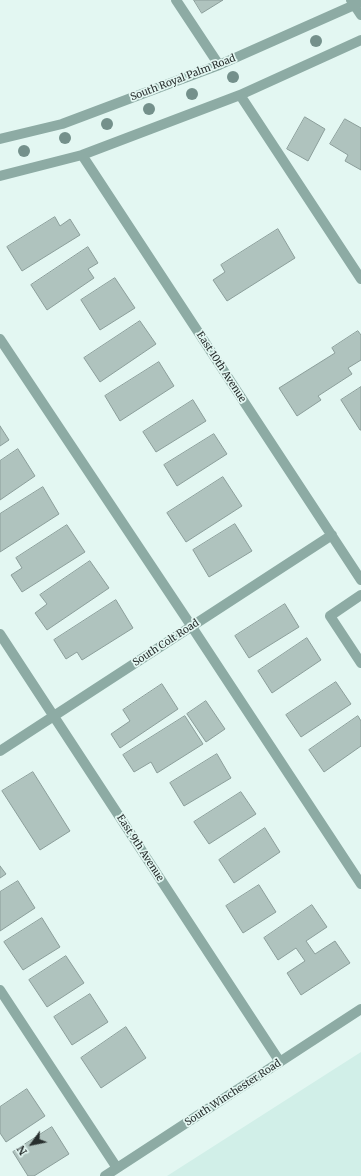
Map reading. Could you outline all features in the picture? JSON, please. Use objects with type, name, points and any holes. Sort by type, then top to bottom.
[{"type":"street","points":[[176,0],[219,65]]},
{"type":"street","points":[[356,2],[361,16]]},
{"type":"street","name":"South Royal Palm Road","points":[[0,139],[62,124],[219,65],[356,2]]},
{"type":"street","points":[[0,176],[82,155],[240,95],[361,40]]},
{"type":"street","points":[[240,95],[361,279]]},
{"type":"street","name":"East 10th Avenue","points":[[82,155],[361,580]]},
{"type":"street","points":[[0,339],[192,626],[361,884]]},
{"type":"street","name":"South Colt Road","points":[[0,751],[332,535]]},
{"type":"street","points":[[361,595],[330,616],[361,663]]},
{"type":"street","name":"East 9th Avenue","points":[[0,634],[280,1062]]},
{"type":"street","points":[[0,990],[116,1168]]},
{"type":"street","name":"South Winchester Road","points":[[105,1176],[361,1009]]},
{"type":"shaded area","points":[[361,1052],[361,1176],[167,1176]]},
{"type":"building","points":[[194,0],[223,0],[202,13]]},
{"type":"building","points":[[305,117],[325,129],[308,161],[287,149]]},
{"type":"building","points":[[345,119],[361,128],[361,170],[345,161],[348,155],[330,144]]},
{"type":"building","points":[[55,217],[60,226],[70,219],[80,235],[22,271],[7,247]]},
{"type":"building","points":[[278,229],[295,258],[227,301],[213,280],[225,272],[221,265]]},
{"type":"building","points":[[88,247],[98,263],[88,269],[94,278],[47,310],[31,285]]},
{"type":"building","points":[[115,278],[135,308],[100,330],[81,300]]},
{"type":"building","points":[[140,321],[156,344],[100,382],[84,358]]},
{"type":"building","points":[[358,331],[361,335],[361,360],[348,368],[352,374],[318,396],[321,400],[297,416],[279,388],[335,353],[332,348]]},
{"type":"building","points":[[159,362],[174,386],[120,421],[105,396]]},
{"type":"building","points":[[361,387],[361,430],[360,430],[341,400]]},
{"type":"building","points":[[193,400],[206,421],[156,452],[143,432]]},
{"type":"building","points":[[0,426],[9,440],[0,446]]},
{"type":"building","points":[[214,434],[227,454],[177,486],[164,465]]},
{"type":"building","points":[[18,449],[35,476],[0,500],[0,461]]},
{"type":"building","points":[[223,477],[242,506],[186,542],[167,513]]},
{"type":"building","points":[[43,487],[59,514],[0,552],[0,514]]},
{"type":"building","points":[[235,524],[252,551],[209,577],[193,550]]},
{"type":"building","points":[[67,525],[85,552],[22,592],[11,575],[22,568],[16,558]]},
{"type":"building","points":[[90,561],[109,588],[47,630],[35,613],[47,604],[40,595]]},
{"type":"building","points":[[116,600],[133,628],[82,660],[77,652],[66,659],[54,640]]},
{"type":"building","points":[[285,604],[299,627],[249,658],[235,636]]},
{"type":"building","points":[[307,638],[321,660],[272,693],[258,671]]},
{"type":"building","points":[[336,682],[351,704],[301,737],[286,715]]},
{"type":"building","points":[[162,684],[178,709],[120,748],[111,734],[130,721],[123,710]]},
{"type":"building","points":[[206,701],[225,729],[206,742],[187,714]]},
{"type":"building","points":[[185,716],[203,744],[157,773],[151,762],[134,772],[123,755]]},
{"type":"building","points":[[358,716],[361,721],[361,746],[324,772],[309,750]]},
{"type":"building","points":[[217,754],[231,778],[184,806],[170,783]]},
{"type":"building","points":[[33,772],[70,831],[40,850],[2,791]]},
{"type":"building","points":[[241,792],[256,814],[209,844],[194,822]]},
{"type":"building","points":[[265,828],[280,852],[234,883],[219,860]]},
{"type":"building","points":[[0,866],[6,874],[0,878]]},
{"type":"building","points":[[18,881],[35,908],[0,931],[0,892]]},
{"type":"building","points":[[259,885],[276,912],[243,933],[226,906]]},
{"type":"building","points":[[312,905],[327,927],[306,941],[315,954],[335,941],[350,963],[301,995],[287,973],[305,961],[296,948],[278,960],[264,938]]},
{"type":"building","points":[[42,918],[60,947],[23,970],[4,942]]},
{"type":"building","points":[[66,956],[84,983],[47,1007],[29,980]]},
{"type":"building","points":[[90,994],[108,1022],[72,1045],[54,1017]]},
{"type":"building","points":[[126,1027],[146,1058],[101,1088],[81,1058]]},
{"type":"building","points":[[27,1089],[45,1116],[6,1142],[0,1133],[0,1107]]},
{"type":"building","points":[[52,1127],[69,1154],[34,1176],[28,1176],[13,1152]]}]
